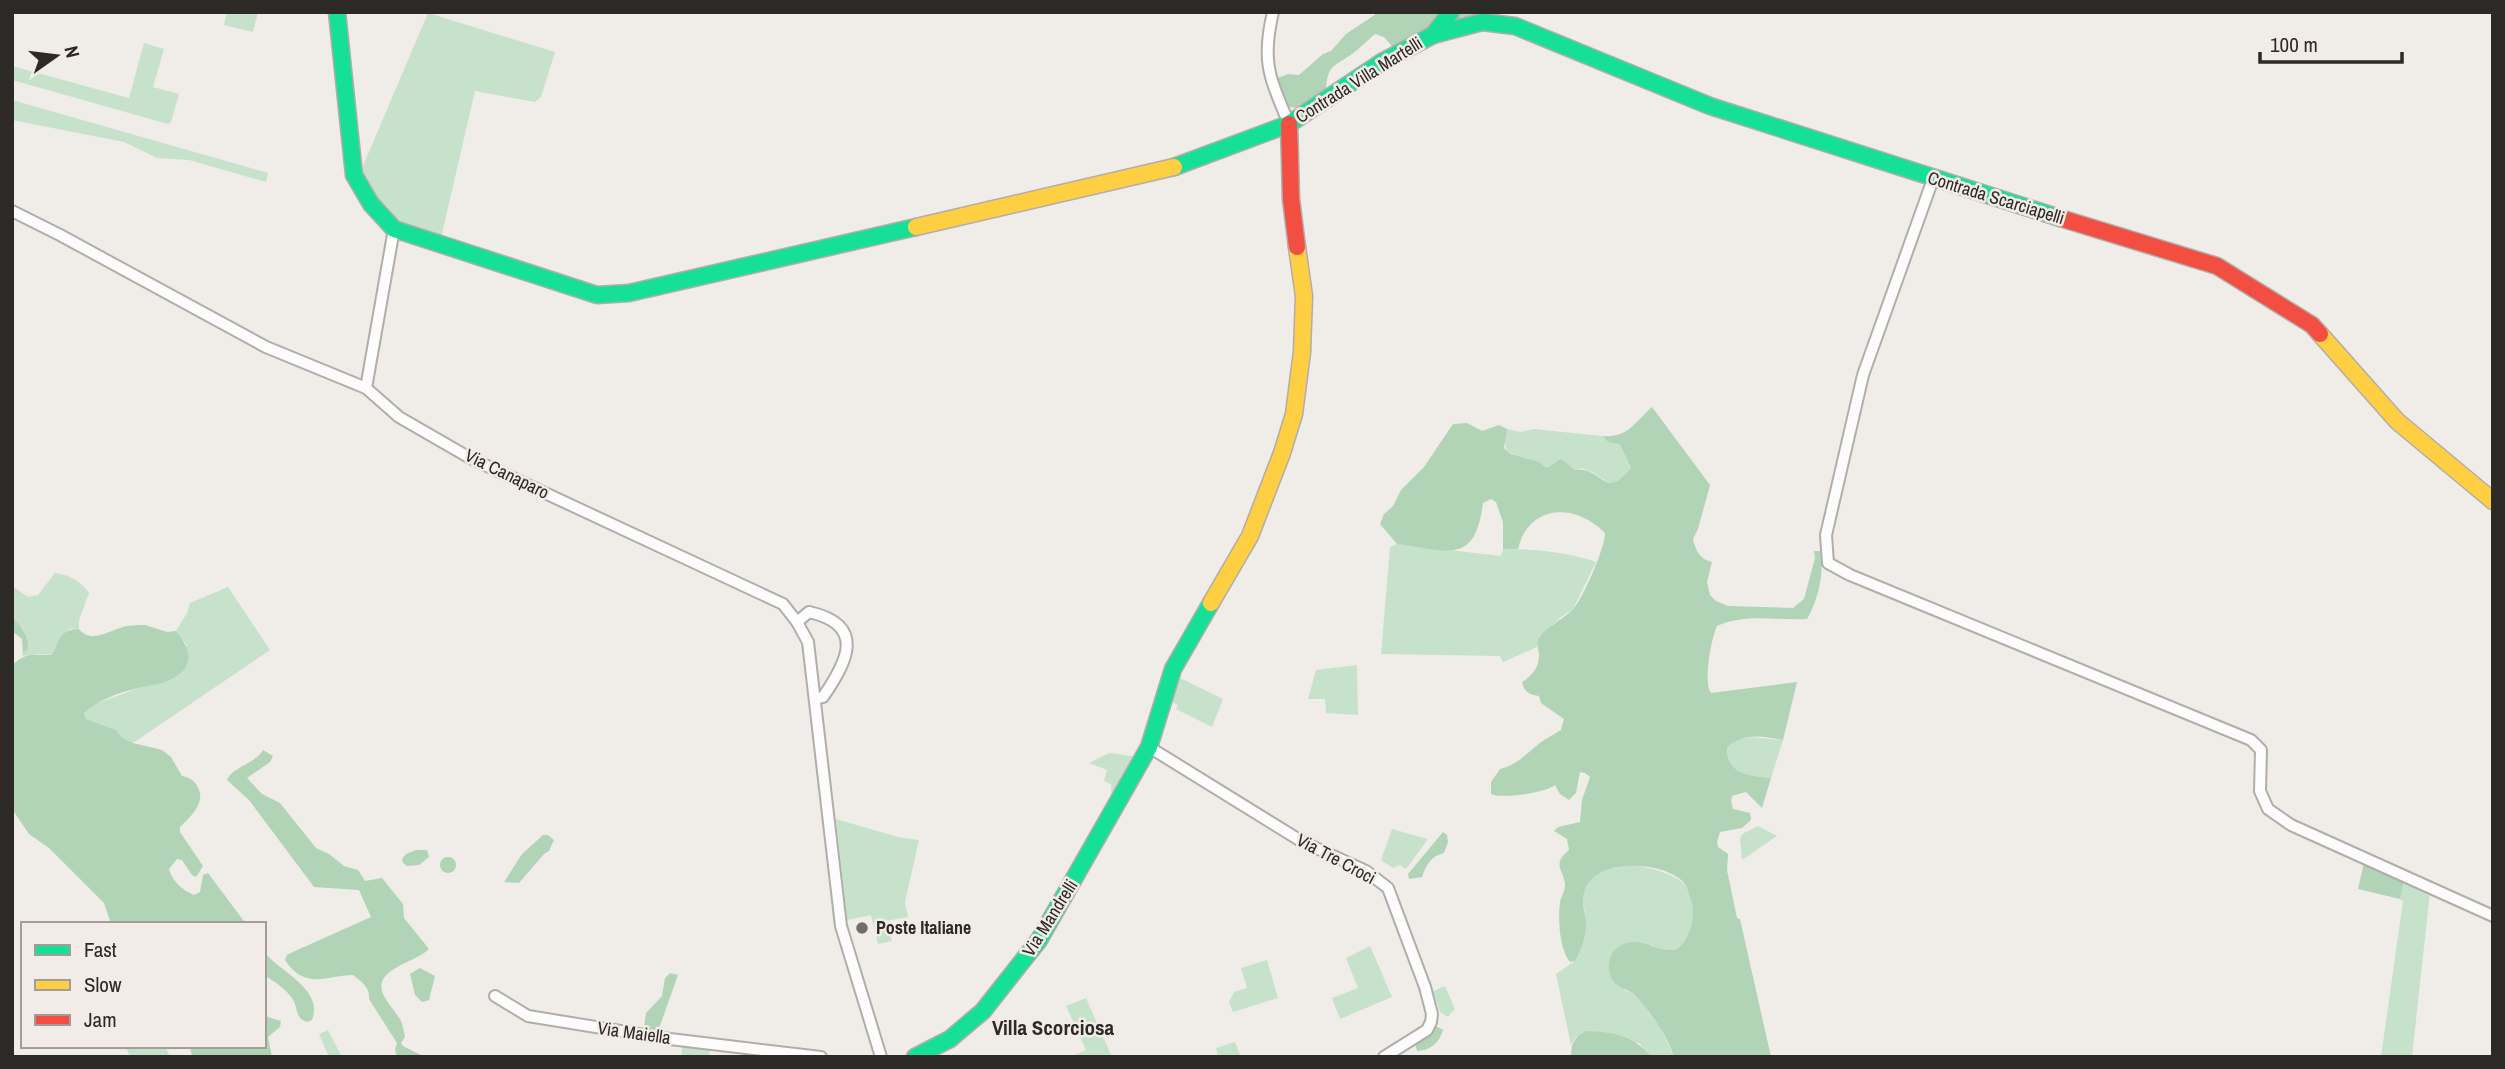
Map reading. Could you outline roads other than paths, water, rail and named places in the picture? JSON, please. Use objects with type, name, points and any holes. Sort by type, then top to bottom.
[{"type":"street","points":[[337,12],[354,175],[366,200],[394,229],[597,295],[629,293],[1175,167],[1289,124]]},
{"type":"street","name":"Contrada Villa Martelli","points":[[1272,12],[1266,52],[1269,73],[1289,124],[1382,62],[1433,35],[1451,12]]},
{"type":"street","name":"Contrada Scarciapelli","points":[[1433,35],[1482,22],[1514,26],[1710,106],[1933,179],[2217,266],[2312,325],[2397,421],[2493,501]]},
{"type":"street","name":"Via Mandrelli","points":[[915,1057],[963,1030],[999,993],[1039,940],[1149,747],[1173,669],[1250,536],[1294,414],[1302,352],[1304,296],[1291,199],[1289,124]]},
{"type":"street","points":[[1933,179],[1863,375],[1826,535],[1828,563],[1850,575],[2251,740],[2261,750],[2260,791],[2268,809],[2291,825],[2493,916]]},
{"type":"street","name":"Via Canaparo","points":[[12,211],[266,347],[366,388],[398,417],[470,458],[783,604],[808,642],[841,926],[881,1057]]},
{"type":"street","points":[[366,388],[394,229]]},
{"type":"street","points":[[797,622],[809,612],[837,623],[846,633],[848,649],[844,664],[823,697],[815,699]]},
{"type":"street","name":"Via Tre Croci","points":[[1149,747],[1301,841],[1366,871],[1388,888],[1425,987],[1432,1014],[1427,1030],[1384,1057]]},
{"type":"street","name":"Via Maiella","points":[[495,996],[528,1016],[670,1039],[821,1057]]},
{"type":"place","name":"Poste Italiane","points":[[862,928]]},
{"type":"district","name":"Villa Scorciosa","points":[[1053,1028]]}]
